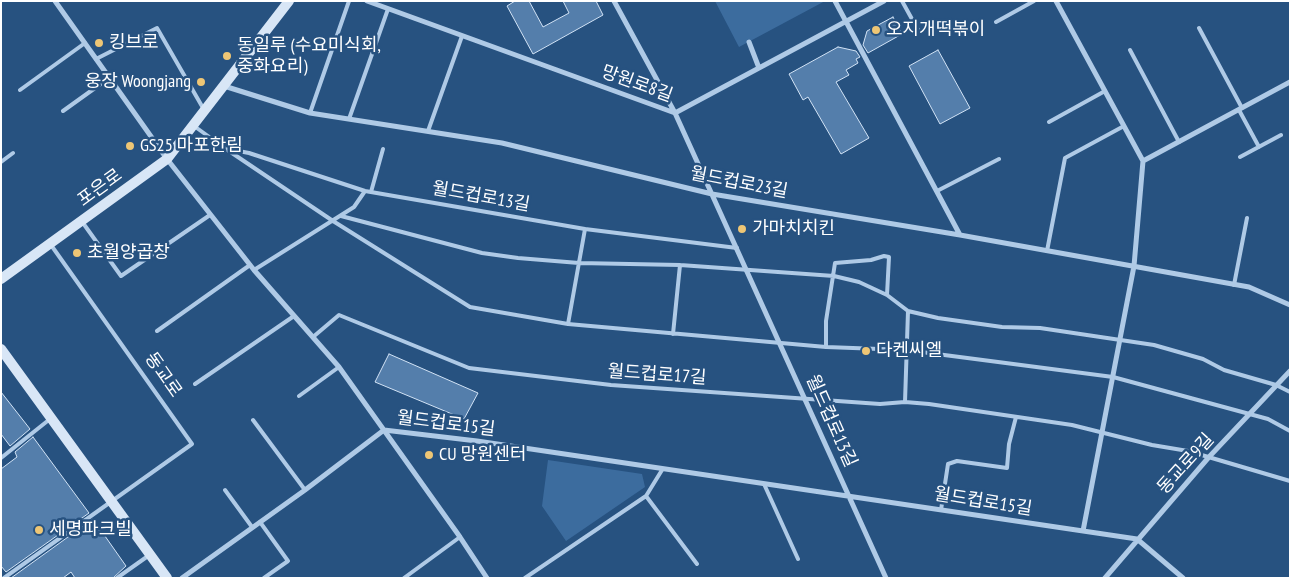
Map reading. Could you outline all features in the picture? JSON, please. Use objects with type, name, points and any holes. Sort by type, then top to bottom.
[{"type":"street","points":[[55,1],[167,159],[210,215],[252,267],[339,367],[460,537],[486,577]]},
{"type":"street","name":"포은로","points":[[1,279],[167,159],[289,1]]},
{"type":"street","name":"망원로8길","points":[[367,1],[676,113],[884,1]]},
{"type":"street","name":"월드컵로13길","points":[[614,1],[676,113],[886,578]]},
{"type":"street","points":[[835,1],[960,235]]},
{"type":"street","points":[[1056,1],[1143,161],[1134,266],[1083,531]]},
{"type":"street","points":[[748,42],[759,68]]},
{"type":"street","points":[[1143,161],[1290,82]]},
{"type":"street","name":"월드컵로23길","points":[[223,86],[310,113],[502,143],[712,194],[960,235],[1249,287],[1290,305]]},
{"type":"street","points":[[1,349],[167,578]]},
{"type":"street","name":"동교로9길","points":[[1105,578],[1209,457],[1290,371]]},
{"type":"street","name":"월드컵로15길","points":[[182,578],[305,490],[384,430],[1137,539]]},
{"type":"street","points":[[1137,539],[1183,578]]},
{"type":"lane","points":[[310,113],[350,1]]},
{"type":"lane","points":[[902,1],[918,30]]},
{"type":"lane","points":[[996,22],[1034,1]]},
{"type":"lane","points":[[349,119],[388,9]]},
{"type":"lane","points":[[96,59],[157,28],[204,110]]},
{"type":"lane","points":[[1200,28],[1259,147]]},
{"type":"lane","points":[[428,131],[462,36]]},
{"type":"lane","points":[[20,90],[85,43]]},
{"type":"lane","points":[[1130,50],[1179,142]]},
{"type":"lane","points":[[63,111],[110,78]]},
{"type":"lane","points":[[1049,122],[1105,91]]},
{"type":"lane","points":[[193,125],[333,221],[470,307],[568,324],[826,347],[906,350],[1113,377],[1268,418],[1290,431]]},
{"type":"lane","points":[[1047,251],[1065,158],[1124,126]]},
{"type":"lane","points":[[1240,157],[1281,136]]},
{"type":"lane","name":"월드컵로13길","points":[[226,149],[250,153],[365,191],[585,229],[737,248]]},
{"type":"lane","points":[[372,192],[383,149]]},
{"type":"lane","points":[[1,162],[13,154]]},
{"type":"lane","points":[[937,191],[999,158]]},
{"type":"lane","points":[[157,331],[252,267],[354,207],[365,191]]},
{"type":"lane","points":[[82,221],[121,276],[210,215]]},
{"type":"lane","points":[[340,216],[482,252],[518,258],[579,263],[680,265],[834,276],[859,282],[887,295],[908,311],[938,318],[1002,327],[1040,328],[1154,345],[1203,359],[1224,370],[1276,385],[1290,392]]},
{"type":"lane","points":[[1234,285],[1247,218]]},
{"type":"lane","points":[[568,324],[585,229]]},
{"type":"lane","name":"동교로","points":[[4,578],[192,444],[50,244]]},
{"type":"lane","points":[[826,347],[826,321],[835,263],[871,260],[884,256],[889,257],[887,295]]},
{"type":"lane","points":[[673,334],[680,265]]},
{"type":"lane","points":[[905,402],[908,311]]},
{"type":"lane","name":"월드컵로17길","points":[[313,337],[339,315],[468,368],[611,385],[806,400],[880,404],[905,402],[930,404],[1072,425],[1152,445],[1188,450],[1290,481]]},
{"type":"lane","points":[[195,384],[294,316]]},
{"type":"lane","points":[[299,396],[339,367]]},
{"type":"lane","points":[[941,510],[948,464],[956,460],[1006,468],[1009,444],[1016,417]]},
{"type":"lane","points":[[1,458],[52,418]]},
{"type":"lane","points":[[253,420],[305,490]]},
{"type":"lane","points":[[525,578],[646,496],[662,470]]},
{"type":"lane","points":[[764,484],[798,559]]},
{"type":"lane","points":[[225,490],[252,527]]},
{"type":"lane","points":[[646,496],[697,564]]},
{"type":"lane","points":[[260,522],[288,561],[264,578]]},
{"type":"lane","points":[[404,578],[460,537]]},
{"type":"lane","points":[[118,578],[150,554]]},
{"type":"shaded area","points":[[715,1],[825,1],[739,47]]},
{"type":"shaded area","points":[[548,460],[642,474],[645,487],[566,541],[542,506]]},
{"type":"building","points":[[515,1],[529,1],[543,27],[569,13],[563,1],[596,1],[603,15],[533,54],[507,6]]},
{"type":"building","points":[[893,17],[902,34],[868,53],[863,45],[867,31]]},
{"type":"building","points":[[838,47],[856,51],[860,57],[856,59],[858,63],[846,70],[849,75],[836,82],[869,138],[841,154],[808,97],[803,100],[789,74]]},
{"type":"building","points":[[938,50],[970,108],[940,124],[909,66]]},
{"type":"building","points":[[389,354],[478,393],[464,419],[375,382]]},
{"type":"building","points":[[1,392],[30,429],[10,446],[1,434]]},
{"type":"building","points":[[33,437],[89,513],[6,572],[1,566],[1,469],[17,457],[15,452]]},
{"type":"building","points":[[93,519],[126,566],[113,578],[75,578],[71,572],[63,578],[11,578]]},
{"type":"place","name":"오지개떡볶이","points":[[876,30]]},
{"type":"place","name":"킹브로","points":[[99,43]]},
{"type":"place","name":"동일루 (수요미식회, 중화요리)","points":[[227,56]]},
{"type":"place","name":"웅장 Woongjang","points":[[201,82]]},
{"type":"place","name":"GS25 마포한림","points":[[130,146]]},
{"type":"place","name":"가마치치킨","points":[[742,229]]},
{"type":"place","name":"초월양곱창","points":[[77,253]]},
{"type":"place","name":"다켄씨엘","points":[[866,351]]},
{"type":"place","name":"CU 망원센터","points":[[429,455]]},
{"type":"place","name":"세명파크빌","points":[[39,530]]}]
